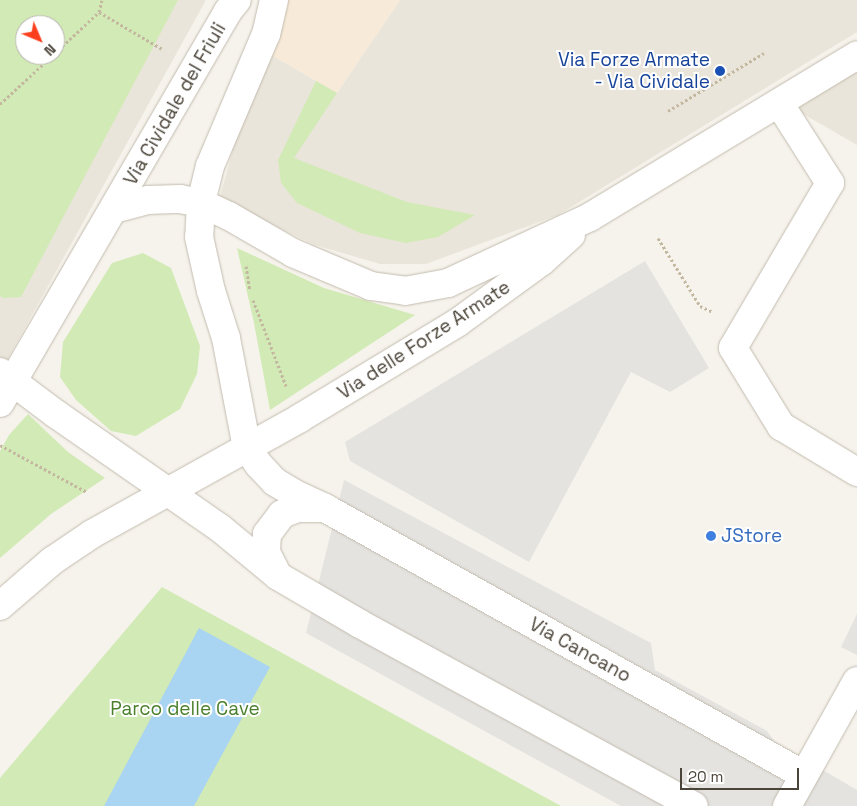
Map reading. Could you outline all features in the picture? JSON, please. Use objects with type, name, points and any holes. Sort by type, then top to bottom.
[{"type":"street","name":"Via Cividale del Friuli","points":[[114,209],[228,11],[237,0]]},
{"type":"street","points":[[247,448],[226,338],[211,290],[199,237],[200,203],[210,166],[266,34],[274,0]]},
{"type":"street","name":"Via delle Forze Armate","points":[[114,209],[148,200],[180,199],[200,203],[229,216],[293,253],[371,286],[406,291],[448,283],[590,217],[857,55]]},
{"type":"street","points":[[779,103],[830,183],[733,348],[780,426],[857,472]]},
{"type":"street","points":[[0,403],[7,376],[114,209]]},
{"type":"street","name":"Via delle Forze Armate","points":[[0,606],[52,561],[126,513],[247,448],[374,375],[457,322],[542,261],[590,217]]},
{"type":"street","points":[[7,376],[56,414],[220,528],[278,576],[360,624],[694,806]]},
{"type":"street","name":"Via Cancano","points":[[247,448],[259,465],[275,482],[325,508],[804,776]]},
{"type":"street","name":"Via Cancano","points":[[278,576],[266,552],[267,534],[282,514],[298,508],[325,508]]},
{"type":"street","points":[[788,806],[857,681]]},
{"type":"path","points":[[65,44],[99,12],[102,0]]},
{"type":"path","points":[[99,12],[164,50]]},
{"type":"path","points":[[668,111],[764,53]]},
{"type":"path","points":[[0,104],[42,65]]},
{"type":"path","points":[[658,238],[700,306],[745,328]]},
{"type":"path","points":[[244,256],[250,291],[288,391]]},
{"type":"path","points":[[0,445],[88,492]]},
{"type":"shaded area","points":[[0,0],[206,0],[0,373]]},
{"type":"shaded area","points":[[274,0],[400,0],[337,93],[261,49]]},
{"type":"shaded area","points":[[400,0],[857,0],[857,32],[558,215],[426,264],[380,264],[315,245],[219,200],[261,49],[337,93]]},
{"type":"shaded area","points":[[857,60],[857,145],[786,104]]},
{"type":"shaded area","points":[[645,261],[709,368],[670,392],[631,372],[529,562],[350,461],[345,442]]},
{"type":"shaded area","points":[[344,480],[651,643],[655,670],[767,731],[775,742],[857,790],[857,806],[621,806],[306,633]]},
{"type":"shaded area","points":[[857,614],[857,655],[841,647]]},
{"type":"green space","points":[[0,0],[178,0],[21,297],[3,298],[0,296]]},
{"type":"green space","points":[[316,81],[337,93],[294,158],[407,202],[475,215],[438,237],[406,243],[360,233],[297,203],[281,183],[278,160]]},
{"type":"green space","points":[[237,248],[324,288],[415,315],[270,410],[254,323]]},
{"type":"green space","points":[[143,253],[171,268],[200,346],[197,374],[180,409],[136,436],[111,431],[76,400],[60,377],[63,342],[112,263]]},
{"type":"green space","points":[[28,414],[68,452],[105,478],[51,514],[0,558],[0,451],[9,435]]},
{"type":"green space","name":"Parco delle Cave","points":[[162,587],[561,806],[0,806],[0,778]]},
{"type":"water","points":[[199,628],[270,667],[194,806],[104,806]]},
{"type":"place","name":"Via Forze Armate - Via Cividale","points":[[720,71]]},
{"type":"place","name":"JStore","points":[[711,536]]}]
